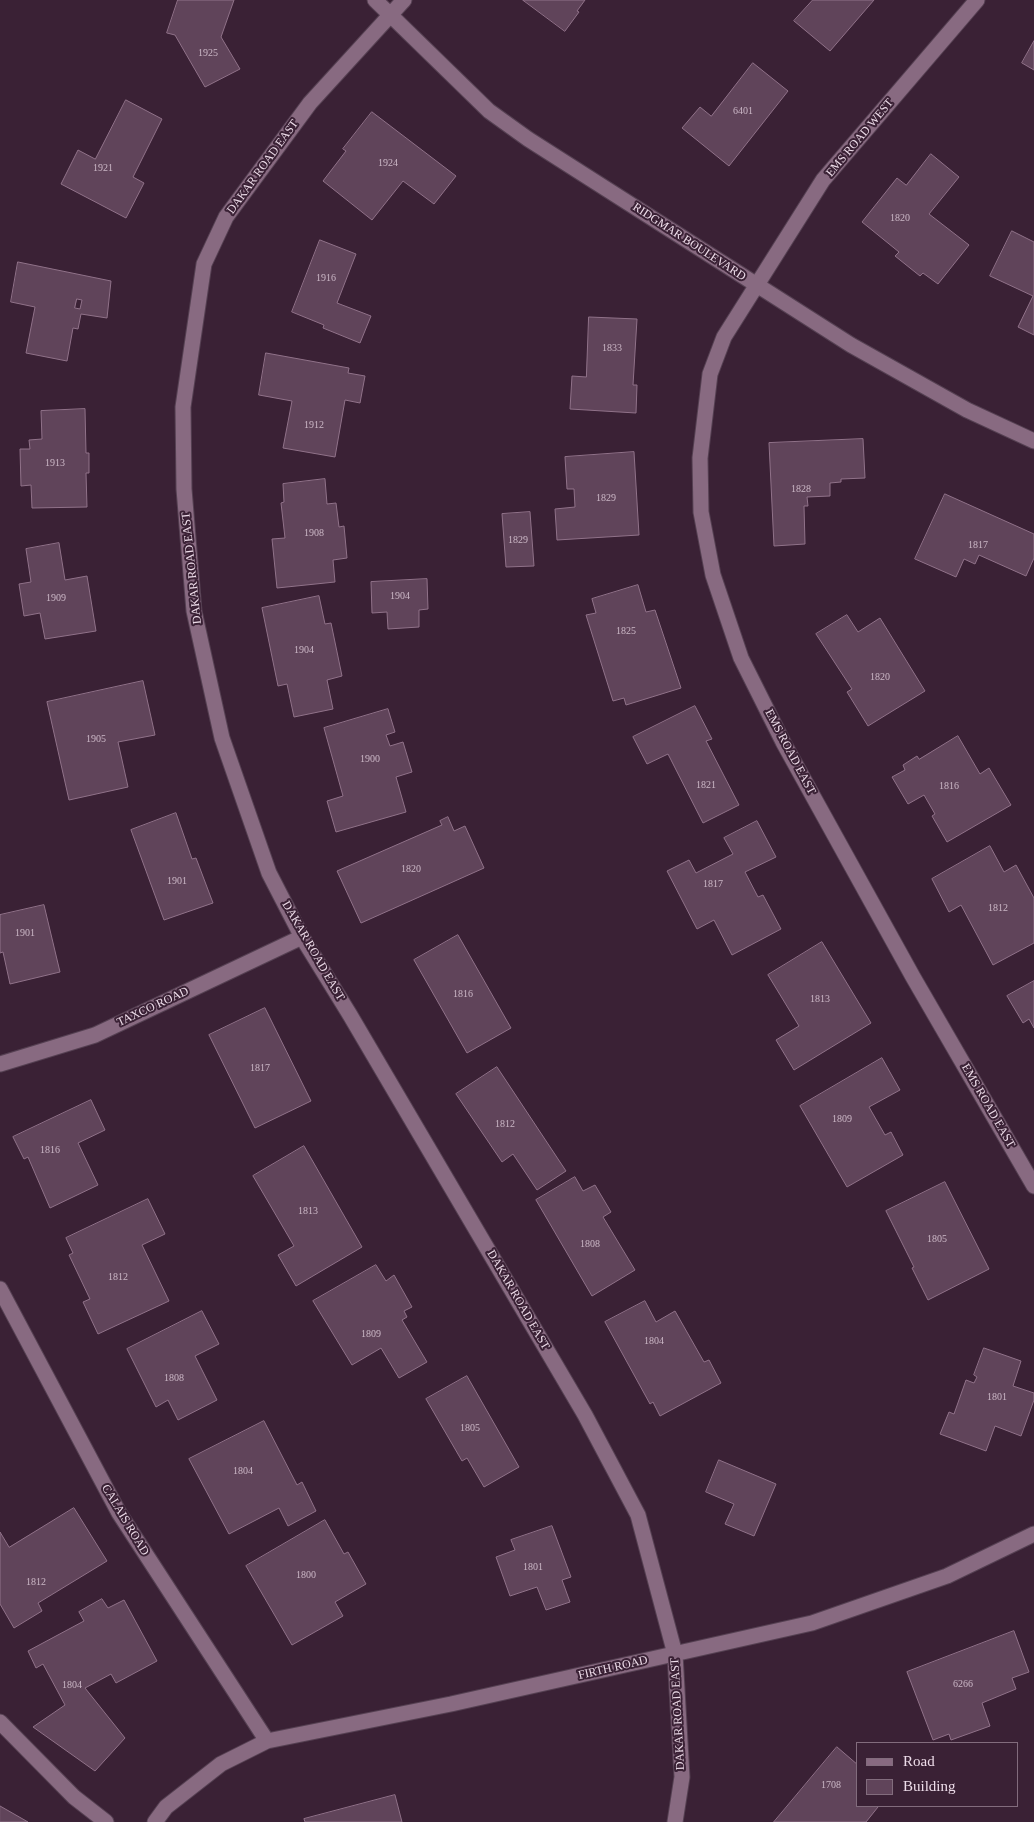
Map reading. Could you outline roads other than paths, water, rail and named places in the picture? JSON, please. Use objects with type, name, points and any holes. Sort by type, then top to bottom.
[{"type":"street","name":"RIDGMAR BOULEVARD","points":[[375,0],[489,111],[528,139],[755,285],[851,344],[967,410],[1034,441]]},
{"type":"street","name":"DAKAR ROAD EAST","points":[[404,0],[310,102],[226,216],[204,264],[183,407],[184,489],[194,611],[222,738],[269,873],[302,937],[350,1015],[580,1407],[638,1515],[675,1654],[682,1777],[676,1822]]},
{"type":"street","name":"EMS ROAD WEST","points":[[755,285],[824,180],[977,0]]},
{"type":"street","name":"EMS ROAD EAST","points":[[755,285],[724,337],[710,374],[700,458],[702,512],[713,575],[742,658],[784,742],[913,976],[1034,1186]]},
{"type":"street","name":"TAXCO ROAD","points":[[0,1064],[95,1035],[302,937]]},
{"type":"street","name":"CALAIS ROAD","points":[[0,1289],[119,1512],[267,1741]]},
{"type":"street","name":"FIRTH ROAD","points":[[155,1822],[166,1807],[221,1764],[267,1741],[451,1704],[812,1623],[947,1576],[1034,1534]]},
{"type":"street","points":[[0,1722],[74,1797],[106,1822]]}]
